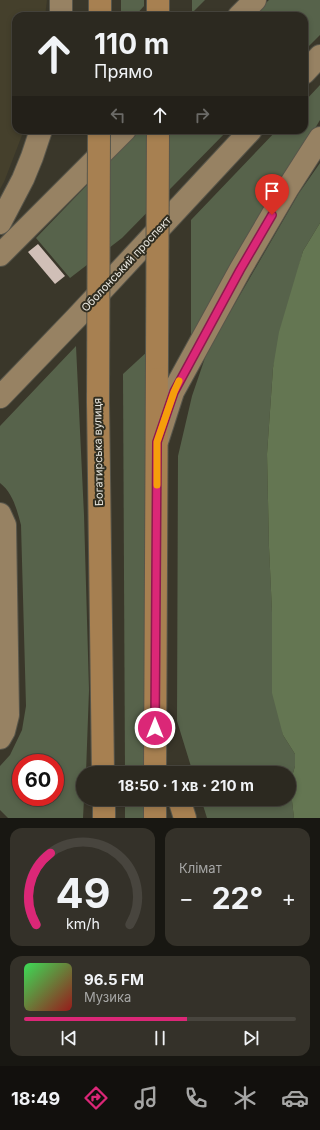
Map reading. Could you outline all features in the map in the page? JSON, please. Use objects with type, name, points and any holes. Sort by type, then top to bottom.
[{"type":"main road","points":[[61,12],[62,0]]},
{"type":"main road","points":[[100,0],[100,12]]},
{"type":"main road","points":[[158,0],[158,12]]},
{"type":"main road","points":[[243,12],[255,0]]},
{"type":"main road","points":[[308,69],[320,56]]},
{"type":"main road","points":[[0,223],[23,179],[40,134]]},
{"type":"main road","name":"Богатирська вулиця","points":[[99,134],[98,402],[103,766]]},
{"type":"main road","points":[[0,255],[121,134]]},
{"type":"main road","points":[[155,766],[158,134]]},
{"type":"main road","name":"Оболонський проспект","points":[[0,397],[77,317],[247,134]]},
{"type":"main road","points":[[157,442],[174,392],[240,270],[288,188],[320,138]]},
{"type":"main road","points":[[0,514],[5,525],[8,715],[4,731],[0,738]]},
{"type":"main road","points":[[155,728],[168,766]]},
{"type":"main road","points":[[104,806],[104,818]]},
{"type":"main road","points":[[155,806],[155,818]]},
{"type":"main road","points":[[181,806],[185,818]]},
{"type":"shaded area","points":[[0,0],[47,0],[46,12],[12,12],[12,134],[22,134],[0,189]]},
{"type":"green space","points":[[121,0],[144,0],[144,6],[139,12],[121,12]]},
{"type":"green space","points":[[192,0],[205,0],[193,12]]},
{"type":"green space","points":[[269,0],[320,0],[320,35],[308,47],[308,12],[256,12]]},
{"type":"green space","points":[[320,85],[320,120],[191,335],[191,220],[273,134],[308,134],[308,98]]},
{"type":"green space","points":[[136,134],[224,134],[122,238],[70,278],[36,238]]},
{"type":"green space","points":[[320,163],[320,223],[303,251],[273,368],[267,454],[272,612],[283,735],[295,754],[295,766],[191,766],[177,721],[178,456],[192,396],[207,352],[299,193]]},
{"type":"green space","points":[[320,223],[320,818],[294,818],[293,806],[296,806],[295,754],[283,735],[272,693],[272,612],[267,454],[273,368],[279,332],[303,251]]},
{"type":"green space","points":[[76,346],[84,515],[89,690],[86,766],[76,766],[76,806],[84,806],[83,818],[8,818],[0,810],[0,766],[10,755],[22,730],[26,706],[21,525],[11,497],[0,483],[0,426]]},
{"type":"green space","points":[[149,350],[148,766],[125,766],[123,374]]},
{"type":"green space","points":[[125,806],[147,806],[147,818],[125,818]]},
{"type":"green space","points":[[203,806],[293,806],[294,818],[207,818]]},
{"type":"building","points":[[38,244],[65,276],[55,284],[28,252]]},
{"type":"slow traffic","points":[[157,485],[157,442],[179,381]]},
{"type":"route","points":[[155,728],[157,442],[174,392],[240,270],[272,215]]}]
